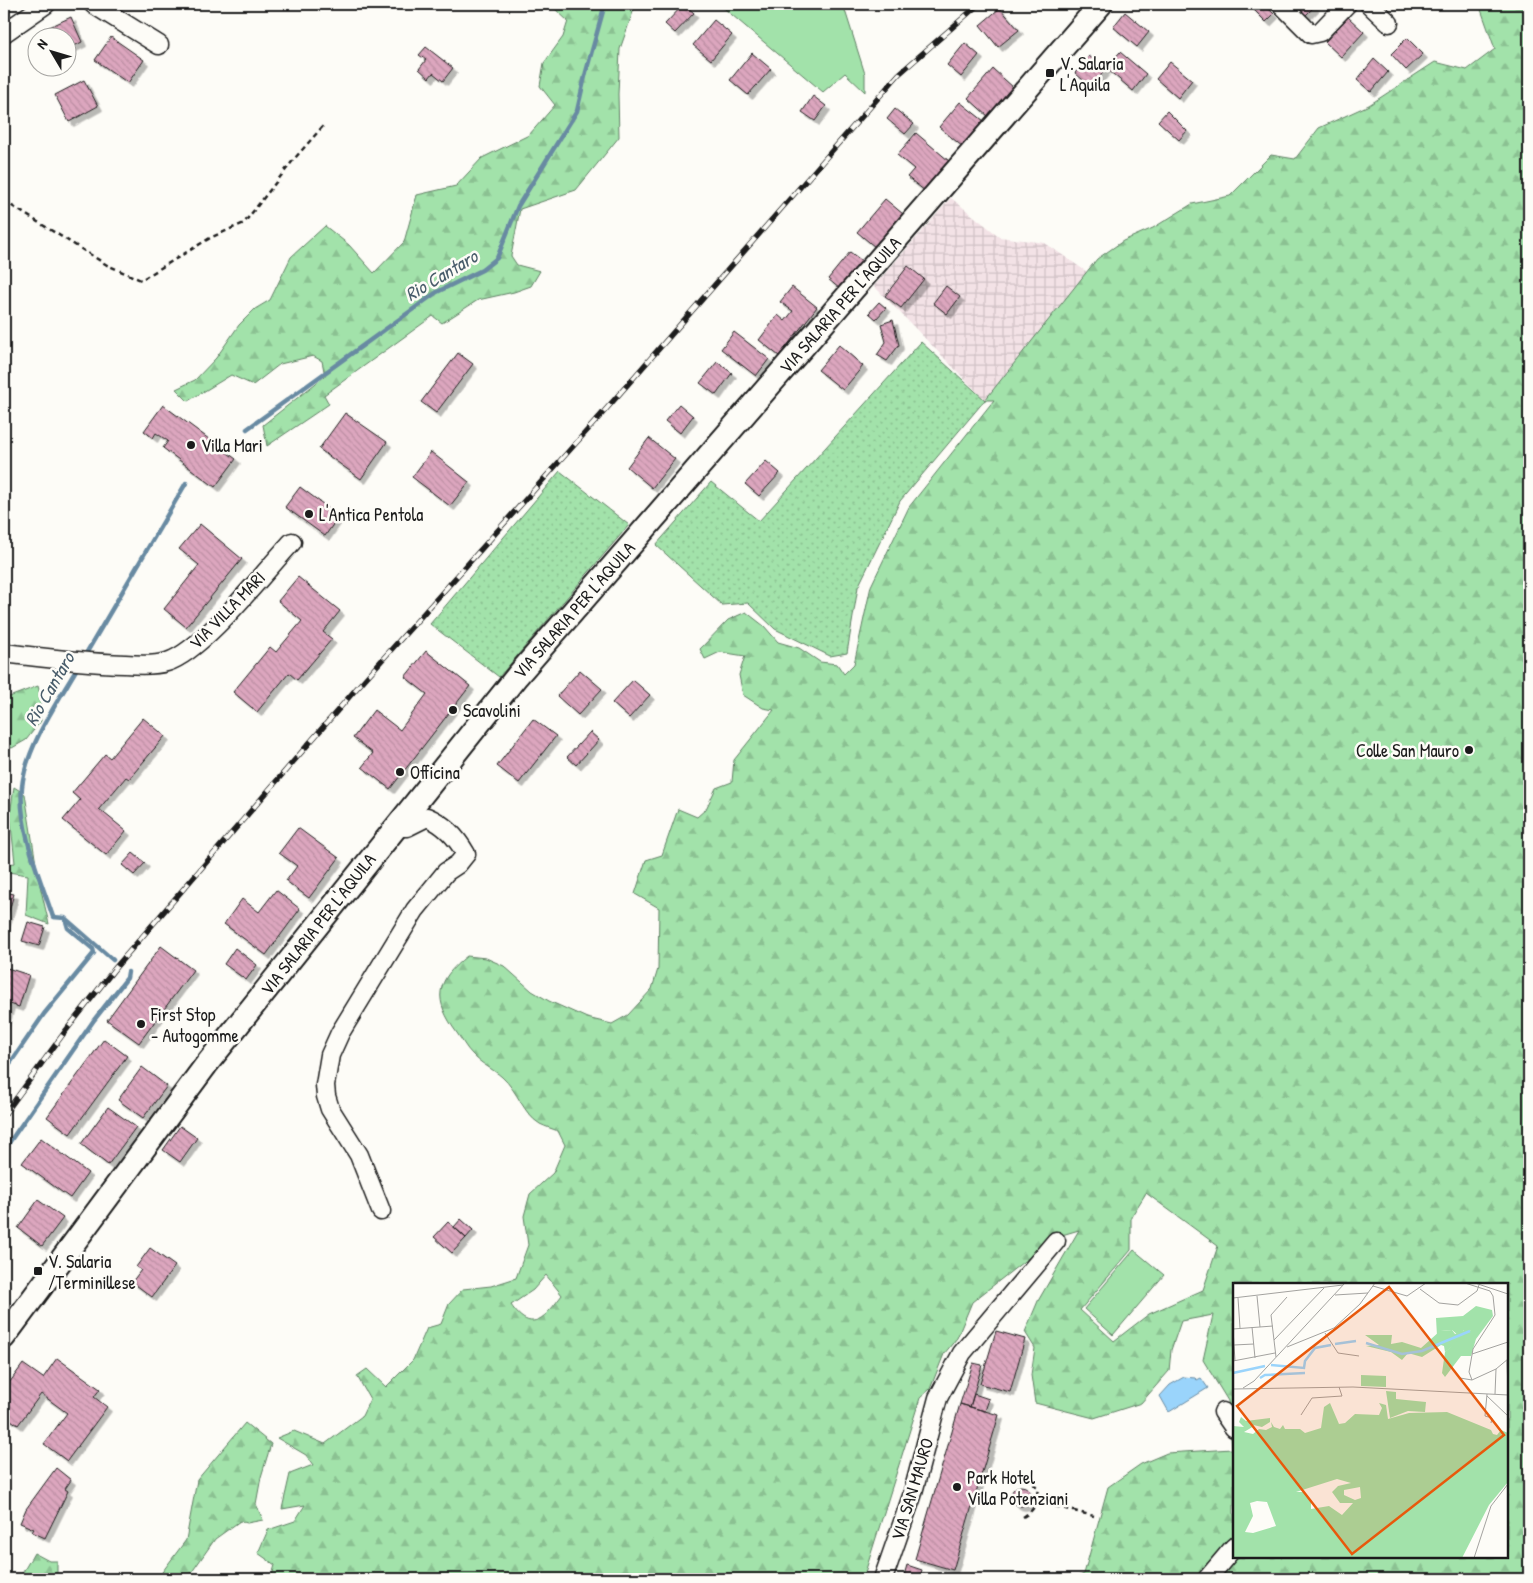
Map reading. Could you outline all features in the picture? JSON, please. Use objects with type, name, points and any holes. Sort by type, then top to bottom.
[{"type":"main road","name":"VIA SALARIA PER L'AQUILA","points":[[4,1335],[206,1065],[517,676],[1101,4]]},
{"type":"street","points":[[4,33],[46,4]]},
{"type":"street","points":[[93,4],[159,45]]},
{"type":"street","points":[[1281,4],[1311,34],[1320,32],[1348,4]]},
{"type":"street","points":[[1369,4],[1389,23]]},
{"type":"street","name":"VIA VILLA MARI","points":[[4,653],[84,663],[154,665],[167,662],[188,651],[207,635],[292,542]]},
{"type":"street","points":[[381,1212],[359,1155],[330,1109],[324,1085],[330,1055],[340,1032],[415,910],[446,872],[458,864],[466,854],[459,842],[442,825],[427,817],[407,826],[395,827]]},
{"type":"street","name":"VIA SAN MAURO","points":[[883,1579],[912,1496],[938,1398],[962,1353],[1056,1242]]},
{"type":"street","points":[[1223,1412],[1233,1427]]},
{"type":"street","points":[[1207,1579],[1233,1548]]},
{"type":"path","points":[[4,201],[107,265],[141,280],[210,238],[244,223],[295,158],[324,125]]},
{"type":"path","points":[[1023,1518],[1031,1513],[1038,1502],[1037,1487],[1028,1479]]},
{"type":"path","points":[[1038,1502],[1094,1516]]},
{"type":"shaded area","points":[[951,198],[1000,237],[1045,243],[1087,272],[985,400],[874,286]]},
{"type":"green space","points":[[555,4],[634,4],[634,9],[620,49],[619,137],[576,190],[520,209],[511,256],[517,265],[540,271],[531,286],[478,300],[442,323],[433,316],[324,395],[329,404],[267,446],[263,425],[325,376],[322,361],[313,356],[280,364],[253,385],[231,375],[188,401],[176,389],[195,380],[216,358],[239,325],[255,309],[270,300],[291,257],[325,226],[349,245],[374,273],[404,242],[417,195],[456,186],[482,158],[529,135],[555,105],[540,86],[544,63],[563,37],[568,21],[554,8]]},
{"type":"green space","points":[[719,4],[843,4],[865,74],[865,92],[845,73],[823,92]]},
{"type":"green space","points":[[1479,4],[1529,4],[1529,1579],[1072,1579],[1084,1574],[1108,1487],[1141,1464],[1167,1453],[1232,1449],[1228,1401],[1203,1360],[1213,1315],[1181,1321],[1171,1350],[1169,1371],[1141,1403],[1094,1418],[1035,1403],[1031,1375],[1035,1348],[1025,1332],[1038,1301],[1079,1230],[1055,1237],[972,1302],[957,1338],[944,1354],[930,1389],[920,1398],[863,1579],[271,1579],[275,1565],[258,1553],[268,1530],[295,1521],[305,1505],[282,1509],[290,1474],[313,1465],[306,1455],[277,1438],[294,1431],[325,1444],[362,1416],[370,1399],[357,1376],[367,1369],[386,1387],[413,1360],[427,1328],[441,1324],[449,1304],[463,1289],[491,1286],[516,1278],[528,1245],[524,1216],[530,1194],[553,1173],[565,1145],[558,1131],[534,1120],[508,1083],[476,1058],[466,1047],[444,1011],[441,1001],[443,983],[456,965],[467,956],[486,958],[504,966],[532,991],[549,1001],[587,1018],[612,1024],[628,1015],[652,989],[658,969],[659,908],[635,894],[646,860],[662,855],[678,809],[697,817],[706,809],[716,788],[732,782],[734,760],[774,710],[763,708],[743,695],[739,675],[745,656],[720,652],[705,659],[700,649],[728,620],[746,612],[764,626],[778,642],[799,648],[820,662],[837,664],[844,674],[854,664],[871,586],[909,507],[994,400],[985,400],[1097,259],[1123,241],[1153,228],[1192,204],[1230,196],[1271,155],[1295,159],[1319,128],[1369,105],[1435,62],[1467,70],[1495,49]],"holes":[[[1146,1193],[1218,1246],[1203,1290],[1149,1314],[1114,1341],[1080,1310],[1131,1250],[1131,1217]],[[546,1275],[562,1295],[544,1316],[538,1320],[526,1319],[511,1305],[533,1290]]]},
{"type":"green space","points":[[921,342],[985,400],[900,501],[858,587],[847,653],[830,656],[775,629],[748,603],[722,605],[656,545],[711,482],[759,521]]},
{"type":"green space","points":[[560,471],[629,525],[499,677],[430,624]]},
{"type":"green space","points":[[38,686],[41,721],[26,740],[12,748],[4,746],[4,699]]},
{"type":"green space","points":[[14,787],[25,794],[38,877],[49,924],[26,915],[28,875],[8,872],[8,864],[15,863],[10,815]]},
{"type":"green space","points":[[1134,1250],[1164,1275],[1113,1335],[1084,1309]]},
{"type":"green space","points":[[245,1423],[271,1444],[261,1477],[256,1504],[263,1520],[247,1523],[240,1521],[215,1539],[187,1579],[157,1579],[186,1540],[197,1480]]},
{"type":"green space","points":[[34,1553],[49,1561],[57,1561],[57,1579],[19,1579]]},
{"type":"water","points":[[1184,1377],[1197,1380],[1201,1378],[1208,1388],[1169,1412],[1160,1396],[1170,1385]]},
{"type":"building","points":[[684,4],[694,13],[675,33],[665,24]]},
{"type":"building","points":[[1248,4],[1264,4],[1274,14],[1266,22]]},
{"type":"building","points":[[1284,4],[1313,4],[1315,6],[1301,20]]},
{"type":"building","points":[[1000,8],[1019,30],[998,47],[980,25]]},
{"type":"building","points":[[1125,12],[1149,32],[1137,47],[1113,27]]},
{"type":"building","points":[[71,17],[76,28],[47,28]]},
{"type":"building","points":[[1348,17],[1364,32],[1341,57],[1325,42]]},
{"type":"building","points":[[714,20],[732,35],[711,60],[693,45]]},
{"type":"building","points":[[78,33],[82,42],[78,44]]},
{"type":"building","points":[[111,37],[144,60],[128,83],[95,60]]},
{"type":"building","points":[[1407,38],[1423,54],[1406,70],[1391,54]]},
{"type":"building","points":[[965,43],[979,55],[961,77],[947,65]]},
{"type":"building","points":[[426,47],[453,68],[443,81],[433,73],[429,78],[419,69],[426,60],[419,55]]},
{"type":"building","points":[[1120,52],[1146,74],[1133,91],[1106,68]]},
{"type":"building","points":[[752,53],[771,69],[748,95],[730,80]]},
{"type":"building","points":[[1089,56],[1106,69],[1091,87],[1075,73]]},
{"type":"building","points":[[1374,59],[1388,72],[1371,92],[1357,80]]},
{"type":"building","points":[[1170,62],[1192,80],[1178,98],[1156,79]]},
{"type":"building","points":[[993,69],[1014,88],[989,117],[968,98]]},
{"type":"building","points":[[84,80],[98,106],[69,122],[55,95]]},
{"type":"building","points":[[813,96],[826,106],[815,121],[802,112]]},
{"type":"building","points":[[960,102],[984,121],[963,147],[939,127]]},
{"type":"building","points":[[895,109],[914,124],[905,134],[887,119]]},
{"type":"building","points":[[1167,111],[1187,131],[1179,140],[1158,121]]},
{"type":"building","points":[[916,133],[949,161],[925,191],[907,177],[914,169],[897,155]]},
{"type":"building","points":[[885,199],[903,214],[875,247],[857,232]]},
{"type":"building","points":[[850,252],[862,261],[840,289],[828,279]]},
{"type":"building","points":[[908,266],[924,279],[901,308],[885,296]]},
{"type":"building","points":[[946,286],[960,297],[947,314],[933,303]]},
{"type":"building","points":[[792,287],[817,307],[779,356],[759,340],[778,315],[785,321],[793,311],[780,302]]},
{"type":"building","points":[[879,302],[886,308],[876,319],[869,313]]},
{"type":"building","points":[[893,320],[899,345],[887,361],[877,355],[886,342],[881,324]]},
{"type":"building","points":[[734,332],[769,359],[756,376],[721,349]]},
{"type":"building","points":[[839,345],[863,366],[843,390],[818,370]]},
{"type":"building","points":[[458,353],[473,364],[436,413],[421,402]]},
{"type":"building","points":[[717,362],[732,373],[716,395],[700,383]]},
{"type":"building","points":[[679,404],[693,416],[680,433],[665,421]]},
{"type":"building","name":"Villa Mari","points":[[163,405],[236,459],[215,487],[163,448],[168,441],[156,433],[153,438],[144,431]]},
{"type":"building","points":[[345,413],[387,442],[361,479],[319,449]]},
{"type":"building","points":[[649,438],[675,459],[652,488],[627,467]]},
{"type":"building","points":[[431,452],[469,482],[450,506],[412,477]]},
{"type":"building","points":[[766,461],[780,473],[759,496],[745,484]]},
{"type":"building","points":[[300,487],[339,516],[325,536],[285,507]]},
{"type":"building","points":[[200,524],[242,559],[186,627],[164,609],[199,565],[179,549]]},
{"type":"building","points":[[298,577],[340,611],[323,632],[332,639],[297,680],[289,673],[257,712],[233,692],[270,647],[276,652],[302,621],[278,601]]},
{"type":"building","points":[[426,651],[470,686],[390,789],[362,767],[373,753],[353,738],[374,710],[400,730],[427,694],[405,677]]},
{"type":"building","points":[[580,670],[602,689],[578,715],[557,696]]},
{"type":"building","points":[[633,680],[650,695],[629,718],[612,703]]},
{"type":"building","points":[[143,718],[165,736],[129,779],[126,777],[99,809],[126,831],[106,855],[63,820],[80,800],[72,793],[105,754],[110,758]]},
{"type":"building","points":[[533,719],[556,736],[519,783],[497,766]]},
{"type":"building","points":[[590,732],[599,740],[576,765],[567,757]]},
{"type":"building","points":[[298,828],[339,858],[309,898],[286,881],[297,866],[279,853]]},
{"type":"building","points":[[133,853],[145,863],[134,875],[122,865]]},
{"type":"building","points":[[276,890],[300,909],[266,955],[224,924],[242,899],[259,912]]},
{"type":"building","points":[[4,892],[14,894],[4,928]]},
{"type":"building","points":[[28,922],[45,927],[39,946],[22,941]]},
{"type":"building","points":[[161,946],[193,970],[139,1043],[107,1020]]},
{"type":"building","points":[[235,948],[257,965],[246,980],[224,964]]},
{"type":"building","points":[[4,967],[29,975],[19,1007],[10,1004],[4,1025]]},
{"type":"building","points":[[104,1039],[127,1056],[70,1134],[47,1117]]},
{"type":"building","points":[[142,1067],[167,1086],[143,1118],[118,1100]]},
{"type":"building","points":[[108,1107],[136,1127],[108,1165],[81,1144]]},
{"type":"building","points":[[180,1126],[197,1138],[180,1162],[163,1150]]},
{"type":"building","points":[[41,1138],[88,1173],[70,1198],[22,1163]]},
{"type":"building","points":[[38,1200],[63,1218],[42,1246],[18,1228]]},
{"type":"building","points":[[461,1219],[473,1230],[466,1238],[454,1227]]},
{"type":"building","points":[[448,1222],[466,1238],[452,1253],[434,1237]]},
{"type":"building","points":[[150,1248],[175,1266],[152,1297],[132,1282],[141,1270],[136,1267]]},
{"type":"building","points":[[996,1331],[1025,1339],[1010,1392],[980,1384]]},
{"type":"building","points":[[57,1358],[100,1389],[94,1397],[107,1407],[67,1461],[44,1444],[67,1413],[41,1394],[18,1425],[4,1415],[4,1390],[23,1364],[43,1378]]},
{"type":"building","points":[[973,1363],[982,1365],[970,1407],[960,1404]]},
{"type":"building","points":[[974,1394],[989,1399],[985,1411],[970,1407]]},
{"type":"building","name":"Park Hotel Villa Potenziani","points":[[960,1404],[999,1415],[953,1570],[915,1559]]},
{"type":"building","points":[[56,1468],[71,1480],[65,1489],[68,1491],[45,1538],[32,1532],[34,1529],[20,1523],[26,1509]]},
{"type":"building","points":[[1021,1486],[1028,1489],[1031,1496],[1028,1503],[1021,1506],[1014,1503],[1011,1496],[1014,1489]]},
{"type":"building","points":[[907,1565],[922,1570],[919,1579],[903,1579]]},
{"type":"waterway","name":"Rio Cantaro","points":[[247,429],[437,292],[482,270],[497,258],[518,206],[577,111],[605,4]]},
{"type":"waterway","name":"Rio Cantaro","points":[[84,657],[186,483]]},
{"type":"waterway","name":"Rio Cantaro","points":[[4,1072],[44,1014],[94,953],[93,949],[68,928],[65,918],[53,917],[31,853],[23,819],[22,803],[22,787],[30,756],[44,724],[79,665]]},
{"type":"waterway","name":"Rio Cantaro","points":[[66,919],[113,960]]},
{"type":"waterway","name":"Rio Cantaro","points":[[4,1150],[94,1020],[127,978],[128,972]]},
{"type":"railway","points":[[4,1115],[64,1033],[116,967],[356,689],[601,415],[899,74],[979,4]]},
{"type":"place","name":"V. Salaria L'Aquila","points":[[1050,73]]},
{"type":"place","name":"Villa Mari","points":[[191,445]]},
{"type":"place","name":"L'Antica Pentola","points":[[309,514]]},
{"type":"place","name":"Scavolini","points":[[453,710]]},
{"type":"place","name":"Colle San Mauro","points":[[1469,750]]},
{"type":"place","name":"Officina","points":[[400,772]]},
{"type":"place","name":"First Stop - Autogomme","points":[[141,1024]]},
{"type":"place","name":"V. Salaria /Terminillese","points":[[38,1271]]},
{"type":"place","name":"Park Hotel Villa Potenziani","points":[[957,1487]]}]
